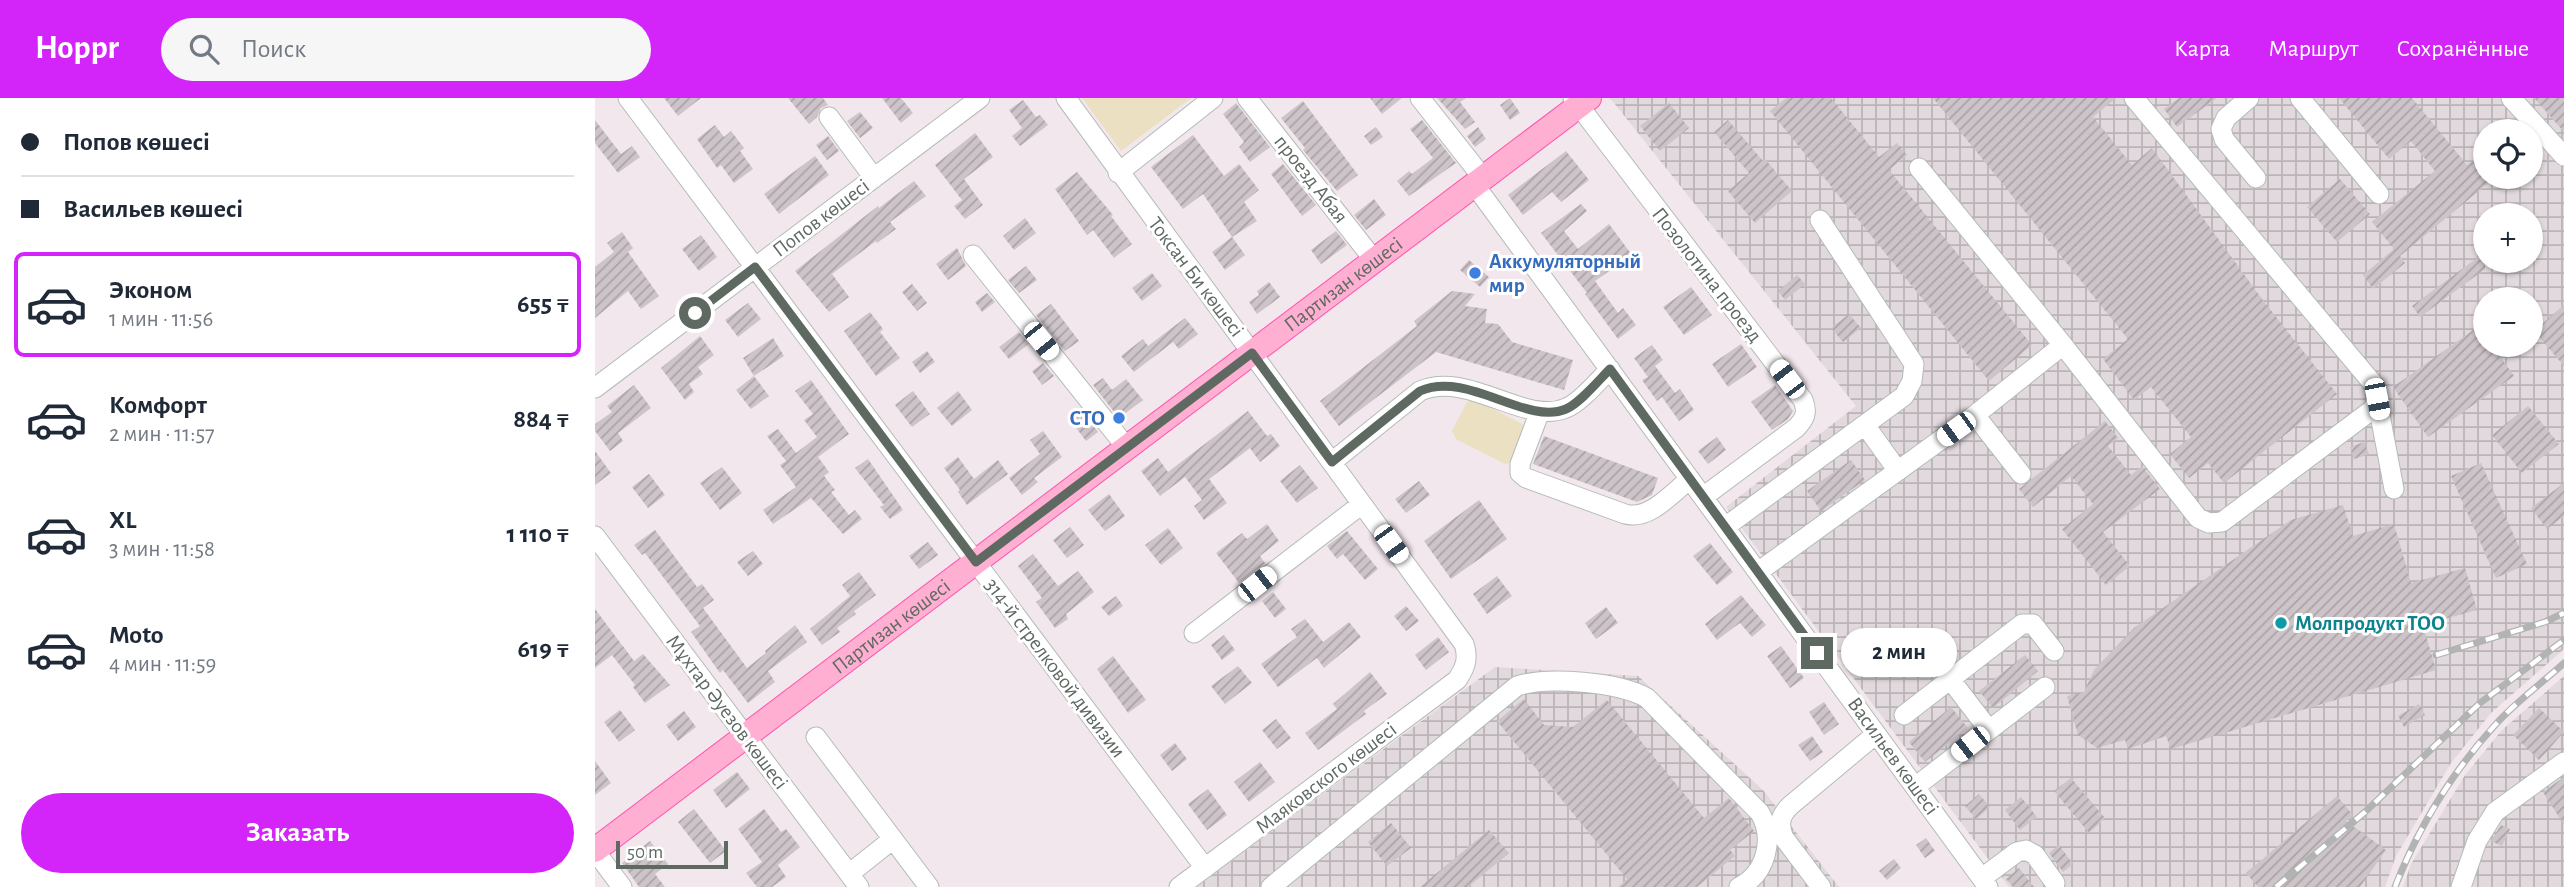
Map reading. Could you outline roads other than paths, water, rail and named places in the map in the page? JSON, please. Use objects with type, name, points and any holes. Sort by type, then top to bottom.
[{"type":"main road","name":"Партизан көшесі","points":[[595,851],[1580,101]]},
{"type":"street","name":"314-й стрелковой дивизии","points":[[628,98],[1205,868]]},
{"type":"street","name":"Попов көшесі","points":[[595,388],[980,98]]},
{"type":"street","name":"Токсан Би көшесі","points":[[1066,98],[1118,173],[1464,644],[1466,663]]},
{"type":"street","points":[[1118,173],[1213,98]]},
{"type":"street","name":"проезд Абая","points":[[1247,98],[1374,260]]},
{"type":"street","name":"Васильев көшесі","points":[[1420,98],[1610,369],[1985,882]]},
{"type":"street","points":[[2134,98],[2375,386],[2394,489]]},
{"type":"street","points":[[2249,98],[2226,118],[2221,129],[2224,139],[2256,178]]},
{"type":"street","points":[[2300,98],[2379,194]]},
{"type":"street","points":[[2511,98],[2563,154]]},
{"type":"street","name":"Позолотина проезд","points":[[1580,101],[1806,407],[1806,415],[1795,428],[1703,497]]},
{"type":"street","points":[[829,117],[874,178]]},
{"type":"street","points":[[1919,168],[2063,345],[2198,518],[2209,523],[2221,522],[2373,409],[2377,399]]},
{"type":"street","points":[[1725,527],[1904,396],[1912,381],[1914,364],[1820,220]]},
{"type":"street","points":[[972,255],[1127,448]]},
{"type":"street","points":[[1758,572],[1975,415],[2063,345]]},
{"type":"street","points":[[1332,462],[1427,388],[1465,388],[1540,411],[1556,411],[1571,406],[1610,369]]},
{"type":"street","points":[[1540,411],[1520,464],[1520,473],[1526,478],[1638,517],[1649,512],[1690,479]]},
{"type":"street","points":[[1975,415],[2021,474]]},
{"type":"street","points":[[1865,425],[1898,471]]},
{"type":"street","points":[[1194,633],[1362,504]]},
{"type":"street","name":"Мұхтар Әуезов көшесі","points":[[595,536],[854,880]]},
{"type":"street","points":[[1904,715],[2027,623],[2037,628],[2054,651]]},
{"type":"street","name":"Маяковского көшесі","points":[[1179,887],[1457,680],[1466,663]]},
{"type":"street","points":[[1950,679],[1989,730]]},
{"type":"street","points":[[1271,887],[1517,686],[1545,680],[1618,687],[1647,698],[1760,813],[1767,835],[1764,861],[1753,879],[1739,887]]},
{"type":"street","points":[[1915,787],[2045,687]]},
{"type":"street","points":[[1821,887],[1784,838],[1780,821],[1784,811],[1877,734]]},
{"type":"street","points":[[816,737],[929,887]]},
{"type":"street","points":[[2461,887],[2477,841],[2495,812],[2564,762]]},
{"type":"street","points":[[854,880],[893,839]]},
{"type":"street","points":[[1985,882],[2017,852],[2026,850],[2035,855],[2055,883]]},
{"type":"street","points":[[595,851],[622,887]]},
{"type":"railway","points":[[2436,655],[2545,622],[2564,613]]},
{"type":"railway","points":[[2276,887],[2365,812],[2480,703],[2564,640]]},
{"type":"railway","points":[[2395,887],[2414,843],[2465,761],[2504,716],[2564,663]]},
{"type":"place","name":"Аккумуляторный мир","points":[[1475,273]]},
{"type":"place","name":"СТО","points":[[1119,418]]},
{"type":"place","name":"Молпродукт ТОО","points":[[2281,623]]}]
